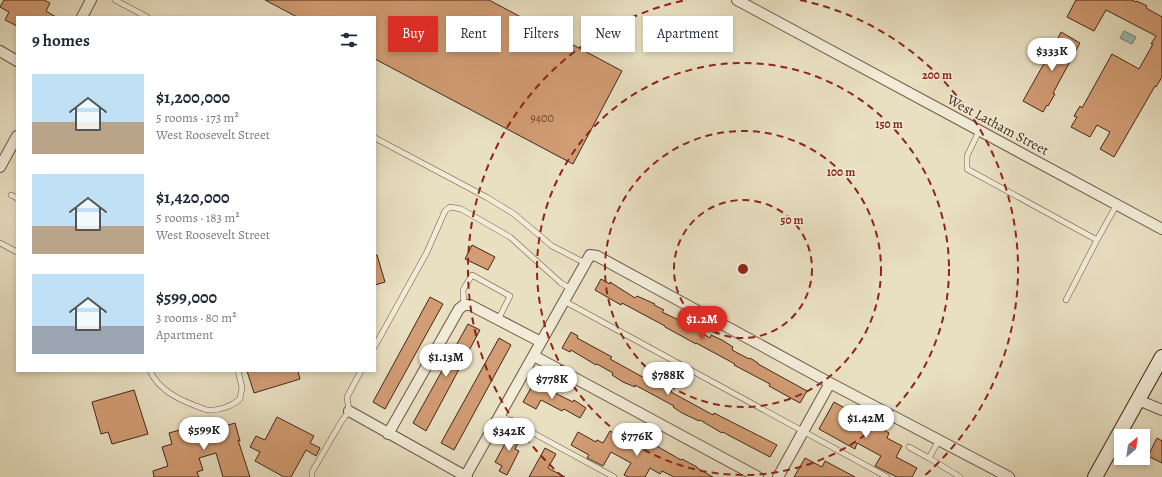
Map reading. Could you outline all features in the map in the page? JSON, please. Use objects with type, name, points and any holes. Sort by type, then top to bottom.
[{"type":"main road","points":[[1095,477],[1162,357]]},
{"type":"street","points":[[83,16],[91,0]]},
{"type":"street","name":"West Latham Street","points":[[737,0],[1162,229]]},
{"type":"street","points":[[0,51],[16,59]]},
{"type":"street","points":[[0,167],[16,138]]},
{"type":"street","points":[[349,411],[466,477],[588,259],[597,256],[830,383],[1009,477]]},
{"type":"street","points":[[388,434],[459,309],[464,305],[470,305],[541,342]]},
{"type":"street","points":[[534,356],[758,477]]},
{"type":"street","points":[[778,477],[830,383]]},
{"type":"street","points":[[1138,400],[1162,410]]},
{"type":"lane","points":[[115,0],[145,16]]},
{"type":"lane","points":[[980,130],[967,156],[967,169],[1097,240]]},
{"type":"lane","points":[[376,139],[488,198],[514,214],[552,246],[588,259]]},
{"type":"lane","points":[[11,195],[16,198]]},
{"type":"lane","points":[[1066,300],[1117,204]]},
{"type":"lane","points":[[376,344],[427,252],[445,211],[450,207],[461,209],[510,237],[561,283],[571,289]]},
{"type":"lane","points":[[0,243],[16,251]]},
{"type":"lane","points":[[464,305],[463,290],[472,275],[510,296],[498,320]]},
{"type":"lane","points":[[564,301],[887,477]]},
{"type":"lane","points":[[151,372],[157,383],[172,395],[207,410],[230,405],[240,399],[242,387],[238,372]]},
{"type":"lane","points":[[312,477],[312,472],[349,411],[347,397],[360,372]]},
{"type":"lane","points":[[500,416],[614,477]]},
{"type":"lane","points":[[929,458],[939,440]]},
{"type":"lane","points":[[910,447],[960,477]]},
{"type":"water","points":[[1124,31],[1136,37],[1132,44],[1120,38]]},
{"type":"building","points":[[4,0],[44,0],[50,3],[46,11],[54,16],[16,16],[16,26],[5,20],[9,12],[0,7]]},
{"type":"building","points":[[265,0],[489,0],[519,16],[509,16],[509,52],[573,52],[573,45],[581,49],[581,52],[586,52],[622,71],[573,164],[376,60],[376,16],[295,16]]},
{"type":"building","points":[[1076,0],[1132,0],[1147,6],[1146,8],[1162,17],[1162,77],[1156,87],[1155,86],[1114,157],[1100,149],[1110,132],[1097,125],[1090,137],[1071,127],[1077,117],[1074,116],[1080,106],[1082,108],[1112,54],[1139,69],[1156,36],[1106,10],[1094,31],[1067,17]]},
{"type":"building","points":[[1061,32],[1080,43],[1053,93],[1055,94],[1043,112],[1023,101],[1051,51],[1049,50],[1055,39],[1057,40]]},
{"type":"building","points":[[472,245],[495,257],[488,270],[465,259]]},
{"type":"building","points":[[376,255],[377,255],[385,282],[376,285]]},
{"type":"building","points":[[601,279],[610,284],[610,282],[635,298],[637,296],[655,304],[654,305],[664,310],[662,312],[687,324],[710,338],[711,335],[722,340],[733,347],[732,350],[749,359],[750,358],[807,391],[800,403],[769,386],[770,384],[734,365],[735,364],[595,290]]},
{"type":"building","points":[[430,297],[443,304],[385,409],[373,402]]},
{"type":"building","points":[[468,324],[480,330],[426,431],[413,423]]},
{"type":"building","points":[[571,332],[578,336],[577,338],[612,357],[610,359],[648,380],[649,378],[713,415],[714,413],[777,445],[770,457],[723,432],[722,433],[700,420],[699,421],[682,413],[673,407],[674,406],[635,385],[635,387],[623,382],[612,375],[613,373],[571,350],[570,352],[562,348]]},
{"type":"building","points":[[499,338],[511,345],[454,450],[441,443]]},
{"type":"building","points":[[247,372],[298,372],[300,379],[254,393]]},
{"type":"building","points":[[536,379],[549,386],[547,389],[573,402],[574,400],[586,408],[580,418],[564,409],[562,411],[541,400],[536,409],[523,402]]},
{"type":"building","points":[[134,390],[148,434],[112,444],[108,432],[101,434],[92,402]]},
{"type":"building","points":[[834,402],[889,433],[887,438],[902,446],[896,457],[917,468],[912,477],[897,477],[875,466],[881,456],[857,443],[855,449],[819,429]]},
{"type":"building","points":[[277,417],[314,436],[310,443],[320,448],[316,456],[306,450],[291,477],[284,477],[255,461],[260,452],[250,447],[256,436],[265,440]]},
{"type":"building","points":[[215,420],[218,428],[235,423],[240,441],[238,440],[250,477],[223,477],[216,453],[199,458],[203,470],[197,472],[199,477],[154,477],[153,471],[168,466],[162,447],[172,444],[169,433]]},
{"type":"building","points":[[513,429],[523,434],[515,449],[519,451],[507,475],[499,471],[502,466],[495,462]]},
{"type":"building","points":[[610,431],[641,447],[647,438],[656,444],[655,445],[713,477],[674,477],[662,471],[660,474],[650,468],[645,477],[628,477],[624,475],[631,463],[611,452],[603,466],[587,458],[589,455],[571,445],[578,432],[596,442],[597,440],[603,443]]},
{"type":"building","points":[[1157,438],[1162,441],[1162,463],[1150,457],[1150,452]]},
{"type":"building","points":[[545,448],[556,454],[548,468],[565,477],[529,477]]},
{"type":"building","points":[[805,458],[822,467],[825,461],[855,477],[794,477]]}]
